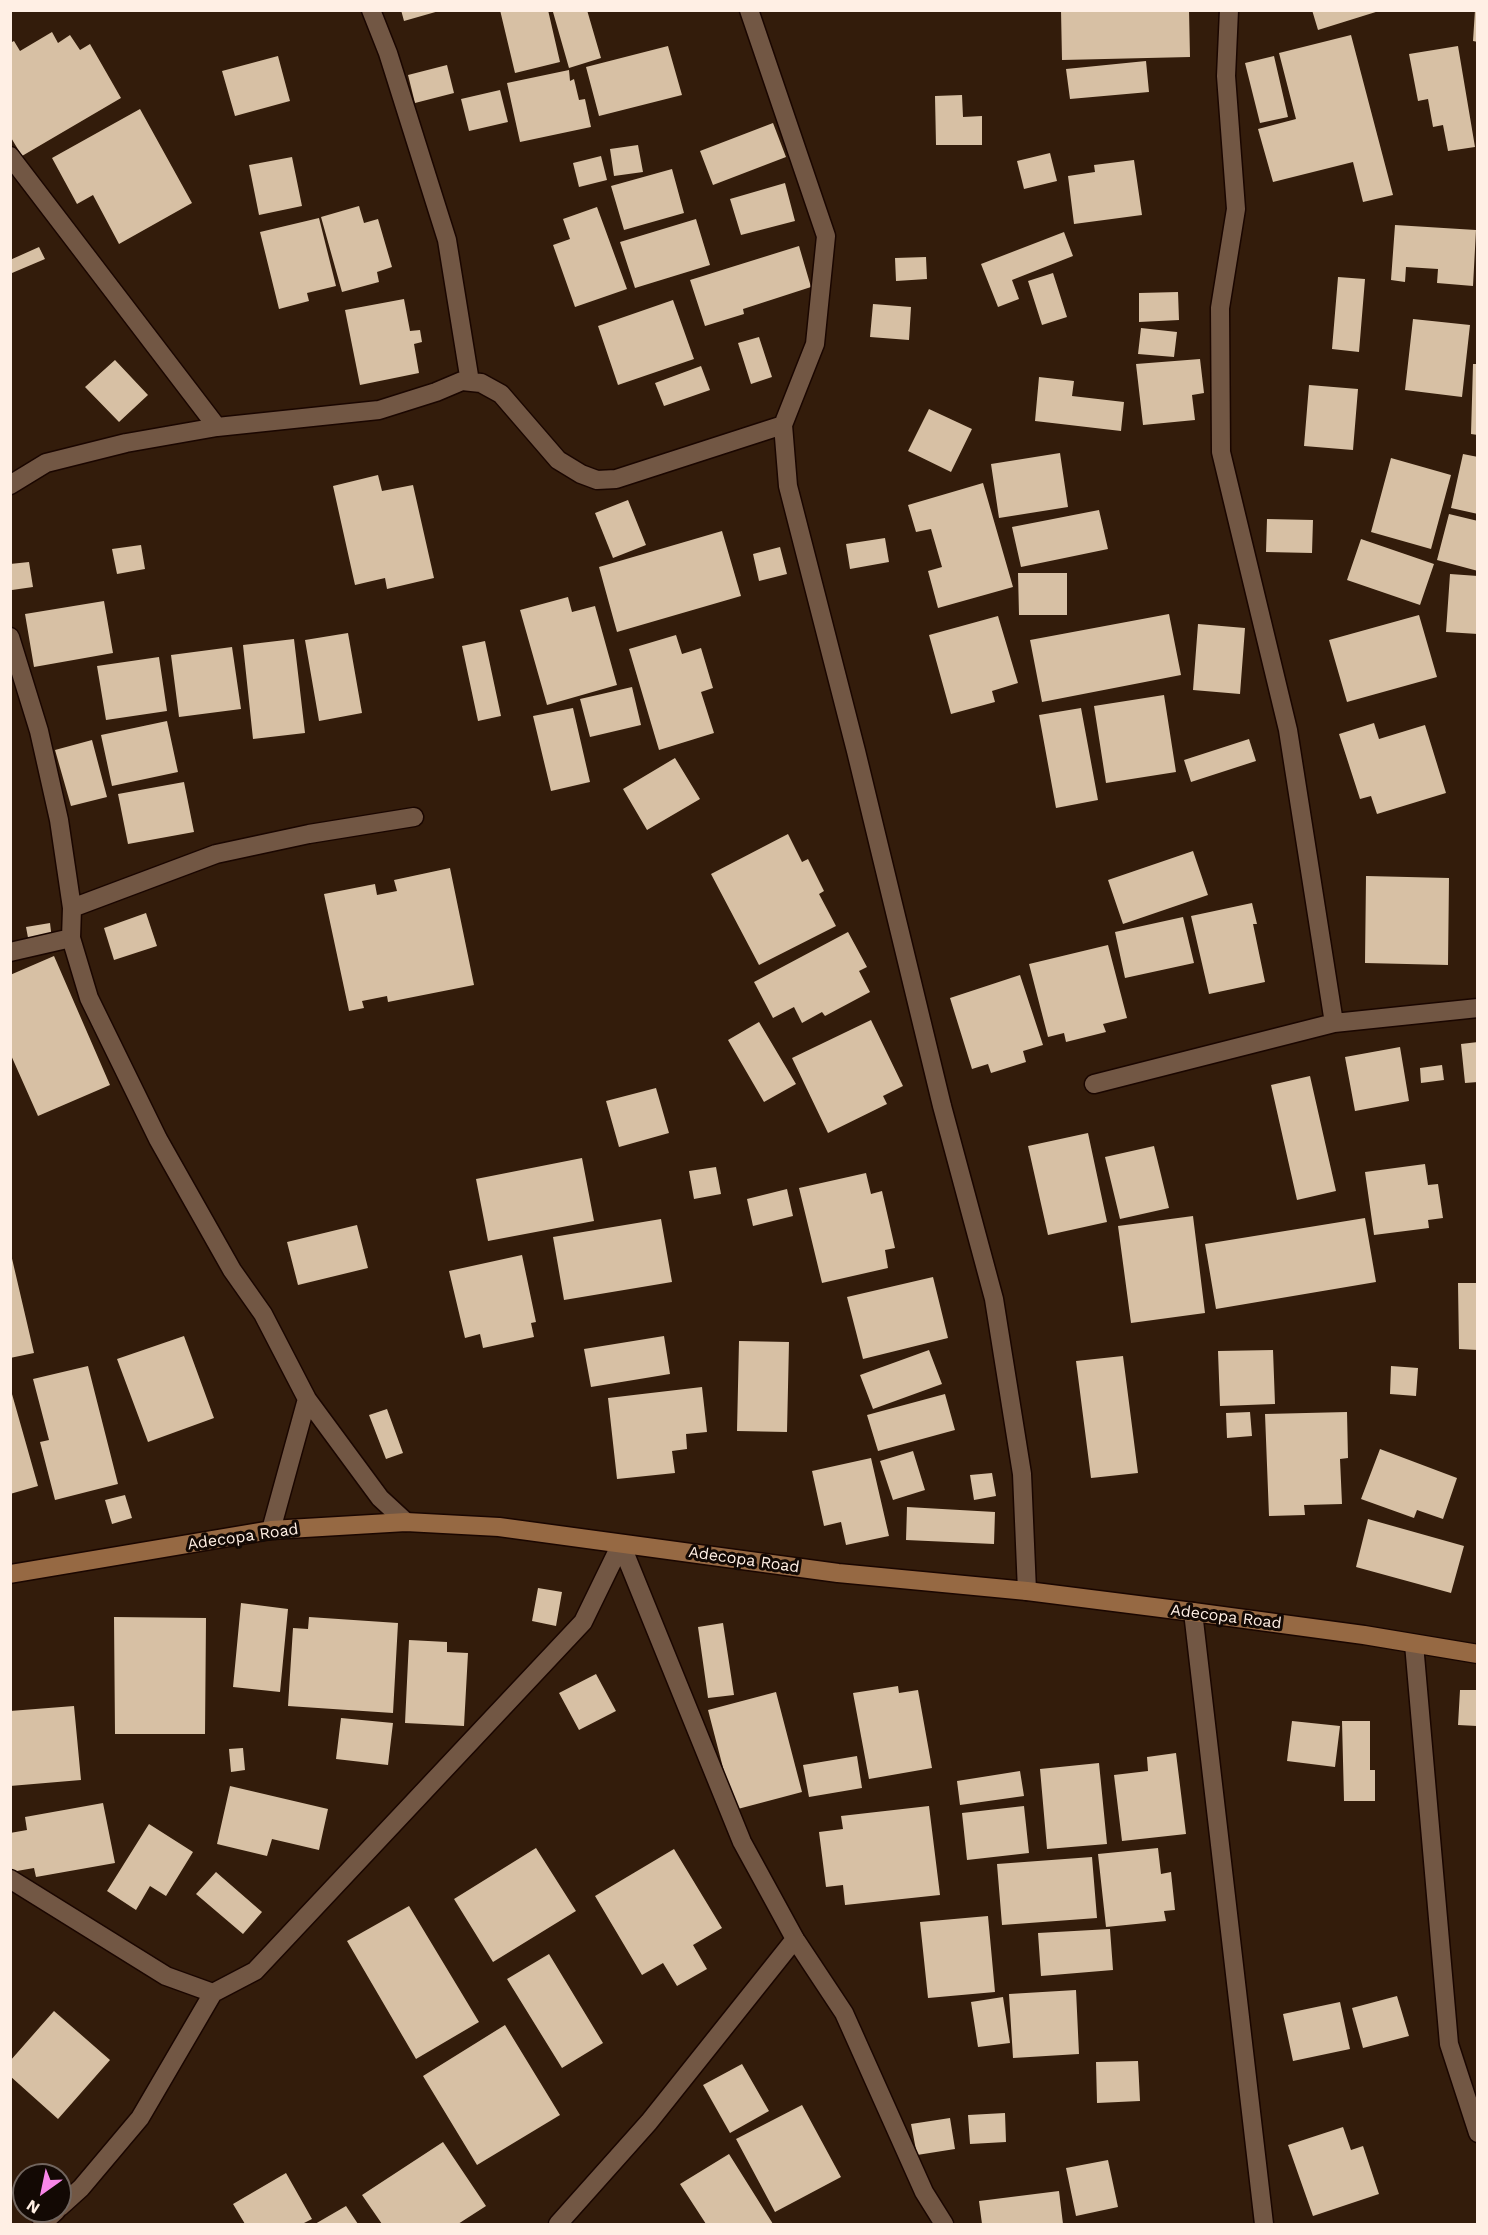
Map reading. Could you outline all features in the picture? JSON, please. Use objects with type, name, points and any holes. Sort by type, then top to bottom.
[{"type":"street","points":[[371,10],[388,53],[447,240],[470,382]]},
{"type":"street","points":[[749,10],[826,236],[814,344],[783,425],[788,486],[856,750],[942,1106],[994,1299],[1022,1474],[1027,1591]]},
{"type":"street","points":[[1229,10],[1226,76],[1236,209],[1220,308],[1221,452],[1288,730],[1334,1023]]},
{"type":"street","points":[[10,156],[217,427]]},
{"type":"street","points":[[10,485],[46,463],[126,443],[217,427],[378,410],[436,392],[462,381],[481,383],[501,394],[558,460],[580,474],[597,480],[616,479],[783,425]]},
{"type":"street","points":[[10,637],[39,731],[59,820],[72,908],[71,938],[89,998],[125,1076],[232,1270],[263,1314],[307,1399],[381,1498],[406,1522]]},
{"type":"street","points":[[72,908],[216,854],[309,834],[414,817]]},
{"type":"street","points":[[10,952],[71,938]]},
{"type":"street","points":[[1094,1084],[1334,1023],[1478,1008]]},
{"type":"street","points":[[271,1530],[307,1399]]},
{"type":"street","name":"Adecopa Road","points":[[10,1574],[271,1530],[406,1522],[499,1527],[838,1573],[1027,1591],[1193,1612],[1478,1654]]},
{"type":"street","points":[[621,1544],[742,1842],[795,1939],[844,2013],[924,2192],[944,2224]]},
{"type":"street","points":[[72,2196],[140,2118],[213,1993],[255,1971],[583,1622],[621,1544]]},
{"type":"street","points":[[1193,1612],[1264,2224]]},
{"type":"street","points":[[1414,1644],[1449,2044],[1478,2133]]},
{"type":"street","points":[[10,1879],[166,1976],[213,1993]]},
{"type":"street","points":[[558,2224],[649,2122],[795,1939]]},
{"type":"building","points":[[401,10],[439,10],[439,11],[404,21]]},
{"type":"building","points":[[500,10],[548,10],[560,62],[515,73]]},
{"type":"building","points":[[587,10],[601,58],[569,68],[553,12]]},
{"type":"building","points":[[1061,10],[1189,10],[1190,57],[1062,60]]},
{"type":"building","points":[[1312,10],[1378,10],[1379,11],[1318,30]]},
{"type":"building","points":[[1475,10],[1478,10],[1478,42],[1473,41]]},
{"type":"building","points":[[52,32],[58,43],[70,35],[80,50],[90,44],[121,98],[22,156],[10,136],[10,43],[14,41],[20,51]]},
{"type":"building","points":[[1351,35],[1393,195],[1363,202],[1353,162],[1273,182],[1258,129],[1296,119],[1279,53]]},
{"type":"building","points":[[668,46],[682,95],[599,116],[586,67]]},
{"type":"building","points":[[1458,46],[1475,147],[1448,151],[1443,125],[1433,127],[1428,99],[1418,101],[1409,54]]},
{"type":"building","points":[[278,56],[290,101],[235,116],[222,71]]},
{"type":"building","points":[[1274,56],[1288,117],[1260,123],[1245,63]]},
{"type":"building","points":[[1146,61],[1149,92],[1070,99],[1066,69]]},
{"type":"building","points":[[447,65],[454,93],[415,103],[408,75]]},
{"type":"building","points":[[569,70],[570,81],[574,79],[579,100],[585,99],[591,127],[520,142],[507,83]]},
{"type":"building","points":[[500,90],[508,122],[469,131],[461,99]]},
{"type":"building","points":[[962,95],[963,117],[982,116],[982,145],[936,145],[935,96]]},
{"type":"building","points":[[140,109],[192,203],[119,244],[93,195],[77,204],[52,158]]},
{"type":"building","points":[[773,123],[786,157],[713,185],[700,151]]},
{"type":"building","points":[[638,145],[643,172],[614,176],[610,149]]},
{"type":"building","points":[[1050,153],[1057,181],[1024,189],[1017,161]]},
{"type":"building","points":[[601,156],[607,180],[579,187],[573,163]]},
{"type":"building","points":[[292,157],[302,206],[259,215],[249,165]]},
{"type":"building","points":[[1134,160],[1142,215],[1074,224],[1068,176],[1095,172],[1094,165]]},
{"type":"building","points":[[672,169],[684,213],[624,230],[611,186]]},
{"type":"building","points":[[785,183],[795,221],[741,235],[730,199]]},
{"type":"building","points":[[359,206],[364,223],[378,219],[392,267],[377,272],[379,282],[342,292],[321,217]]},
{"type":"building","points":[[597,207],[627,289],[575,307],[553,245],[570,239],[563,219]]},
{"type":"building","points":[[319,218],[336,286],[307,293],[309,301],[279,309],[260,232]]},
{"type":"building","points":[[696,219],[710,265],[635,288],[620,242]]},
{"type":"building","points":[[1395,225],[1476,230],[1473,286],[1437,283],[1438,269],[1406,267],[1405,282],[1391,280]]},
{"type":"building","points":[[1064,232],[1073,256],[1012,280],[1019,299],[998,307],[981,264]]},
{"type":"building","points":[[799,246],[811,287],[743,309],[744,314],[705,326],[690,280]]},
{"type":"building","points":[[39,247],[45,259],[12,273],[10,260]]},
{"type":"building","points":[[926,257],[927,279],[896,281],[895,258]]},
{"type":"building","points":[[1053,273],[1067,317],[1042,325],[1028,281]]},
{"type":"building","points":[[1338,277],[1365,279],[1359,352],[1332,349]]},
{"type":"building","points":[[1178,292],[1179,320],[1139,322],[1139,293]]},
{"type":"building","points":[[404,299],[410,331],[420,330],[422,342],[414,344],[419,373],[360,385],[345,310]]},
{"type":"building","points":[[673,300],[694,359],[618,385],[598,326]]},
{"type":"building","points":[[873,304],[911,307],[909,340],[870,337]]},
{"type":"building","points":[[1413,319],[1470,325],[1462,397],[1405,390]]},
{"type":"building","points":[[1141,328],[1177,332],[1174,357],[1138,354]]},
{"type":"building","points":[[759,337],[772,377],[751,384],[738,343]]},
{"type":"building","points":[[1200,359],[1204,393],[1192,395],[1195,420],[1143,425],[1136,364]]},
{"type":"building","points":[[115,360],[148,395],[119,422],[85,387]]},
{"type":"building","points":[[1473,364],[1478,364],[1478,435],[1471,434]]},
{"type":"building","points":[[701,366],[710,390],[664,406],[655,383]]},
{"type":"building","points":[[1039,377],[1074,381],[1072,396],[1124,402],[1121,431],[1035,421]]},
{"type":"building","points":[[1309,385],[1358,389],[1353,450],[1304,446]]},
{"type":"building","points":[[929,409],[972,429],[951,472],[908,451]]},
{"type":"building","points":[[1060,453],[1068,507],[999,518],[991,464]]},
{"type":"building","points":[[1463,454],[1478,457],[1478,514],[1451,508]]},
{"type":"building","points":[[1391,458],[1451,475],[1431,549],[1371,532]]},
{"type":"building","points":[[378,475],[382,491],[413,485],[434,578],[387,589],[385,578],[355,585],[333,486]]},
{"type":"building","points":[[983,483],[1013,587],[938,608],[928,571],[942,567],[931,529],[916,532],[908,505]]},
{"type":"building","points":[[628,500],[646,545],[613,558],[595,513]]},
{"type":"building","points":[[1099,510],[1108,549],[1021,567],[1012,527]]},
{"type":"building","points":[[1449,514],[1478,521],[1478,571],[1437,560]]},
{"type":"building","points":[[1267,519],[1313,520],[1312,553],[1266,552]]},
{"type":"building","points":[[722,531],[741,596],[617,632],[599,567]]},
{"type":"building","points":[[885,538],[889,562],[850,569],[846,544]]},
{"type":"building","points":[[1361,539],[1434,564],[1420,605],[1347,580]]},
{"type":"building","points":[[141,545],[145,569],[117,574],[112,549]]},
{"type":"building","points":[[780,547],[787,574],[759,581],[753,554]]},
{"type":"building","points":[[29,562],[33,587],[12,590],[10,564]]},
{"type":"building","points":[[1018,573],[1067,573],[1067,615],[1019,615]]},
{"type":"building","points":[[1450,574],[1478,576],[1478,634],[1446,632]]},
{"type":"building","points":[[568,597],[572,612],[595,606],[617,685],[547,705],[520,610]]},
{"type":"building","points":[[104,601],[113,653],[34,667],[25,614]]},
{"type":"building","points":[[1169,614],[1181,675],[1042,702],[1030,640]]},
{"type":"building","points":[[1419,615],[1437,677],[1347,702],[1329,640]]},
{"type":"building","points":[[998,616],[1018,683],[992,691],[995,702],[951,714],[929,635]]},
{"type":"building","points":[[1198,624],[1245,628],[1240,694],[1193,690]]},
{"type":"building","points":[[348,633],[362,713],[319,721],[305,640]]},
{"type":"building","points":[[676,635],[682,654],[701,648],[713,688],[701,692],[714,733],[659,750],[629,649]]},
{"type":"building","points":[[294,639],[305,733],[253,739],[243,645]]},
{"type":"building","points":[[485,641],[501,716],[478,721],[462,646]]},
{"type":"building","points":[[232,647],[241,709],[179,717],[171,655]]},
{"type":"building","points":[[159,657],[167,711],[106,720],[97,666]]},
{"type":"building","points":[[632,687],[641,725],[590,737],[580,699]]},
{"type":"building","points":[[1164,695],[1176,772],[1106,783],[1094,706]]},
{"type":"building","points":[[573,708],[590,782],[551,791],[533,716]]},
{"type":"building","points":[[1081,708],[1098,800],[1056,808],[1039,715]]},
{"type":"building","points":[[167,721],[178,772],[112,786],[101,735]]},
{"type":"building","points":[[1374,723],[1379,739],[1425,725],[1446,793],[1377,814],[1371,796],[1360,799],[1339,734]]},
{"type":"building","points":[[1249,739],[1256,761],[1191,782],[1184,760]]},
{"type":"building","points":[[92,740],[107,797],[71,806],[55,750]]},
{"type":"building","points":[[675,758],[700,799],[647,830],[623,789]]},
{"type":"building","points":[[184,782],[194,832],[128,844],[118,794]]},
{"type":"building","points":[[788,834],[802,862],[808,859],[824,891],[819,894],[836,926],[759,965],[711,874]]},
{"type":"building","points":[[1193,851],[1208,895],[1123,924],[1108,880]]},
{"type":"building","points":[[450,868],[474,985],[388,1002],[387,996],[362,1001],[364,1008],[349,1011],[324,894],[375,884],[377,895],[397,891],[394,880]]},
{"type":"building","points":[[1366,876],[1449,878],[1448,965],[1365,963]]},
{"type":"building","points":[[1252,903],[1257,924],[1253,924],[1265,982],[1209,994],[1191,916]]},
{"type":"building","points":[[146,913],[157,946],[114,960],[104,928]]},
{"type":"building","points":[[1183,917],[1194,963],[1125,978],[1115,932]]},
{"type":"building","points":[[50,923],[52,940],[29,943],[26,927]]},
{"type":"building","points":[[848,932],[867,967],[859,971],[870,992],[825,1016],[822,1012],[802,1023],[794,1007],[773,1018],[754,982]]},
{"type":"building","points":[[1108,945],[1127,1018],[1103,1024],[1106,1032],[1066,1042],[1064,1033],[1048,1037],[1029,964]]},
{"type":"building","points":[[54,956],[110,1085],[38,1116],[10,1053],[10,975]]},
{"type":"building","points":[[1020,975],[1043,1045],[1023,1051],[1026,1062],[991,1073],[988,1064],[972,1069],[950,998]]},
{"type":"building","points":[[871,1020],[903,1086],[883,1096],[887,1104],[828,1133],[792,1058]]},
{"type":"building","points":[[759,1022],[796,1084],[764,1102],[728,1040]]},
{"type":"building","points":[[1478,1042],[1478,1082],[1465,1083],[1461,1044]]},
{"type":"building","points":[[1400,1047],[1409,1101],[1355,1111],[1345,1057]]},
{"type":"building","points":[[1442,1065],[1444,1080],[1421,1083],[1420,1068]]},
{"type":"building","points":[[1310,1076],[1336,1191],[1297,1200],[1271,1085]]},
{"type":"building","points":[[656,1088],[669,1133],[619,1147],[606,1101]]},
{"type":"building","points":[[1088,1133],[1107,1222],[1048,1235],[1028,1146]]},
{"type":"building","points":[[1154,1146],[1169,1208],[1120,1219],[1105,1157]]},
{"type":"building","points":[[582,1158],[594,1221],[488,1241],[476,1179]]},
{"type":"building","points":[[1425,1164],[1428,1185],[1438,1184],[1443,1218],[1428,1220],[1429,1228],[1374,1235],[1365,1172]]},
{"type":"building","points":[[716,1167],[721,1194],[694,1199],[689,1171]]},
{"type":"building","points":[[866,1173],[871,1194],[882,1191],[895,1248],[885,1250],[888,1268],[822,1283],[799,1188]]},
{"type":"building","points":[[787,1189],[793,1216],[753,1226],[747,1199]]},
{"type":"building","points":[[1193,1216],[1205,1313],[1131,1323],[1118,1226]]},
{"type":"building","points":[[1365,1218],[1376,1282],[1216,1309],[1205,1244]]},
{"type":"building","points":[[661,1219],[672,1282],[564,1300],[553,1237]]},
{"type":"building","points":[[357,1225],[368,1268],[298,1285],[287,1242]]},
{"type":"building","points":[[10,1250],[34,1353],[10,1358]]},
{"type":"building","points":[[522,1255],[536,1322],[531,1323],[534,1337],[483,1348],[480,1334],[465,1338],[449,1271]]},
{"type":"building","points":[[933,1277],[948,1338],[863,1359],[847,1297]]},
{"type":"building","points":[[1458,1283],[1478,1283],[1478,1350],[1459,1349]]},
{"type":"building","points":[[184,1336],[214,1418],[148,1442],[117,1359]]},
{"type":"building","points":[[664,1336],[670,1374],[591,1387],[584,1349]]},
{"type":"building","points":[[739,1341],[789,1342],[787,1432],[737,1431]]},
{"type":"building","points":[[929,1350],[942,1384],[873,1409],[860,1375]]},
{"type":"building","points":[[1273,1350],[1275,1404],[1220,1406],[1218,1351]]},
{"type":"building","points":[[1123,1356],[1138,1473],[1091,1478],[1076,1361]]},
{"type":"building","points":[[88,1366],[118,1484],[55,1500],[40,1442],[49,1440],[33,1379]]},
{"type":"building","points":[[1391,1366],[1418,1368],[1416,1396],[1390,1394]]},
{"type":"building","points":[[10,1387],[38,1486],[10,1494]]},
{"type":"building","points":[[702,1387],[707,1432],[686,1434],[687,1449],[672,1451],[675,1473],[617,1479],[608,1398]]},
{"type":"building","points":[[945,1394],[955,1430],[878,1451],[867,1415]]},
{"type":"building","points":[[387,1409],[403,1453],[386,1459],[369,1415]]},
{"type":"building","points":[[1250,1412],[1252,1436],[1227,1438],[1226,1413]]},
{"type":"building","points":[[1347,1412],[1348,1458],[1340,1459],[1342,1504],[1304,1505],[1305,1515],[1269,1516],[1265,1414]]},
{"type":"building","points":[[1380,1449],[1457,1478],[1443,1519],[1417,1510],[1414,1518],[1361,1499]]},
{"type":"building","points":[[913,1451],[925,1490],[893,1500],[880,1461]]},
{"type":"building","points":[[871,1458],[889,1536],[846,1545],[841,1522],[824,1526],[812,1471]]},
{"type":"building","points":[[992,1473],[996,1496],[974,1500],[970,1475]]},
{"type":"building","points":[[125,1495],[132,1518],[112,1524],[105,1500]]},
{"type":"building","points":[[907,1507],[995,1512],[994,1544],[906,1540]]},
{"type":"building","points":[[1368,1519],[1464,1546],[1451,1593],[1356,1567]]},
{"type":"building","points":[[538,1588],[562,1592],[556,1626],[532,1621]]},
{"type":"building","points":[[241,1603],[288,1609],[280,1692],[233,1687]]},
{"type":"building","points":[[114,1617],[206,1618],[205,1734],[115,1734]]},
{"type":"building","points":[[309,1617],[398,1623],[393,1713],[288,1706],[293,1628],[308,1629]]},
{"type":"building","points":[[723,1623],[734,1695],[708,1698],[698,1627]]},
{"type":"building","points":[[409,1640],[447,1642],[447,1652],[468,1653],[464,1726],[405,1723]]},
{"type":"building","points":[[596,1674],[616,1711],[579,1730],[559,1693]]},
{"type":"building","points":[[898,1686],[899,1693],[918,1690],[932,1768],[869,1779],[853,1693]]},
{"type":"building","points":[[1460,1690],[1478,1690],[1477,1726],[1458,1725]]},
{"type":"building","points":[[776,1692],[802,1792],[734,1810],[708,1710]]},
{"type":"building","points":[[74,1706],[81,1780],[10,1786],[10,1711]]},
{"type":"building","points":[[341,1718],[393,1723],[388,1765],[336,1759]]},
{"type":"building","points":[[1292,1721],[1340,1726],[1335,1767],[1287,1761]]},
{"type":"building","points":[[1342,1721],[1370,1721],[1370,1770],[1375,1770],[1375,1801],[1344,1801]]},
{"type":"building","points":[[243,1748],[245,1770],[231,1772],[229,1749]]},
{"type":"building","points":[[1176,1753],[1186,1834],[1122,1841],[1114,1775],[1148,1771],[1147,1757]]},
{"type":"building","points":[[857,1756],[862,1788],[809,1797],[803,1765]]},
{"type":"building","points":[[1099,1763],[1107,1844],[1047,1849],[1040,1769]]},
{"type":"building","points":[[1020,1771],[1024,1796],[960,1805],[957,1781]]},
{"type":"building","points":[[230,1786],[328,1809],[319,1850],[272,1839],[267,1856],[217,1844]]},
{"type":"building","points":[[103,1803],[115,1863],[36,1877],[34,1868],[11,1872],[10,1833],[27,1830],[25,1817]]},
{"type":"building","points":[[929,1806],[940,1895],[845,1905],[843,1885],[826,1887],[819,1832],[843,1829],[841,1816]]},
{"type":"building","points":[[1024,1806],[1029,1853],[967,1860],[962,1813]]},
{"type":"building","points":[[149,1824],[193,1852],[166,1896],[150,1886],[136,1910],[107,1891]]},
{"type":"building","points":[[536,1848],[576,1911],[493,1962],[454,1899]]},
{"type":"building","points":[[1158,1848],[1161,1874],[1171,1872],[1175,1910],[1164,1911],[1166,1921],[1106,1927],[1098,1854]]},
{"type":"building","points":[[674,1849],[722,1928],[693,1945],[707,1969],[677,1986],[663,1963],[642,1975],[595,1896]]},
{"type":"building","points":[[1092,1857],[1097,1918],[1002,1925],[997,1864]]},
{"type":"building","points":[[216,1872],[262,1912],[243,1934],[196,1894]]},
{"type":"building","points":[[409,1906],[479,2022],[416,2059],[347,1941]]},
{"type":"building","points":[[988,1916],[995,1992],[928,1998],[920,1922]]},
{"type":"building","points":[[1110,1929],[1113,1970],[1041,1976],[1038,1933]]},
{"type":"building","points":[[549,1954],[603,2043],[562,2068],[507,1979]]},
{"type":"building","points":[[1076,1990],[1079,2054],[1013,2058],[1009,1994]]},
{"type":"building","points":[[1397,1996],[1409,2036],[1363,2048],[1352,2008]]},
{"type":"building","points":[[1003,1997],[1010,2043],[978,2047],[971,2002]]},
{"type":"building","points":[[1340,2002],[1350,2049],[1293,2061],[1283,2014]]},
{"type":"building","points":[[54,2011],[110,2060],[58,2119],[10,2076],[10,2061]]},
{"type":"building","points":[[505,2025],[560,2115],[477,2165],[423,2076]]},
{"type":"building","points":[[1138,2061],[1140,2101],[1097,2103],[1096,2062]]},
{"type":"building","points":[[742,2064],[769,2111],[730,2133],[703,2085]]},
{"type":"building","points":[[802,2105],[841,2177],[775,2212],[736,2139]]},
{"type":"building","points":[[1005,2113],[1006,2142],[970,2144],[968,2115]]},
{"type":"building","points":[[950,2118],[955,2149],[917,2155],[911,2124]]},
{"type":"building","points":[[1343,2127],[1351,2150],[1363,2146],[1379,2194],[1313,2216],[1288,2145]]},
{"type":"building","points":[[443,2142],[486,2206],[458,2224],[382,2224],[362,2195]]},
{"type":"building","points":[[729,2154],[773,2224],[706,2224],[680,2184]]},
{"type":"building","points":[[1108,2160],[1118,2207],[1076,2216],[1066,2168]]},
{"type":"building","points":[[286,2173],[312,2219],[302,2224],[245,2224],[233,2204]]},
{"type":"building","points":[[1059,2191],[1063,2224],[982,2224],[979,2201]]},
{"type":"building","points":[[346,2206],[358,2224],[315,2224]]}]
